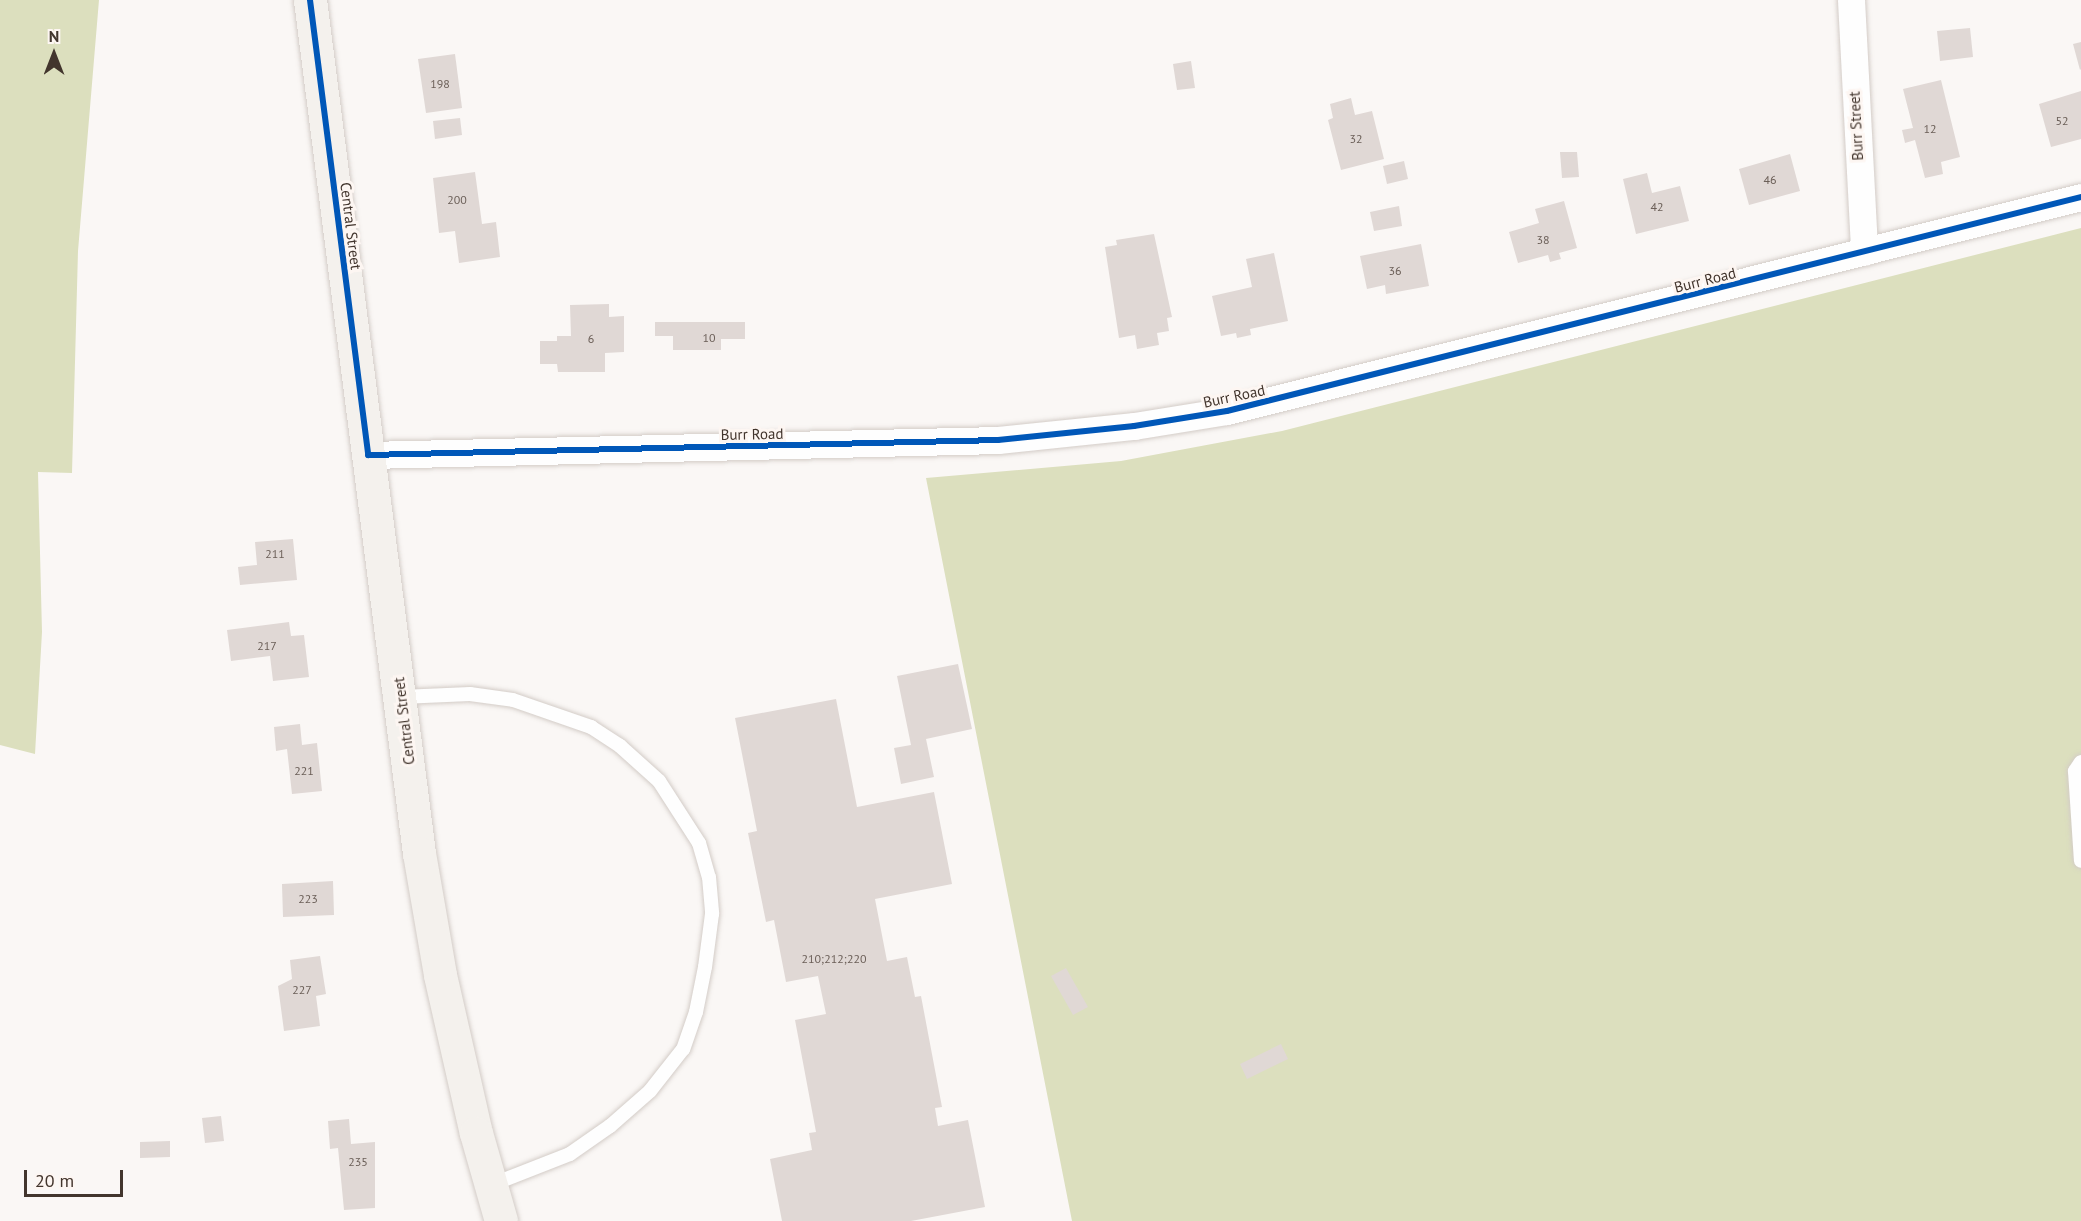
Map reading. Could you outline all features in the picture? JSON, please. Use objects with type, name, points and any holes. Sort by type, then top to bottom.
[{"type":"main road","name":"Central Street","points":[[310,0],[401,697],[419,853],[440,975],[501,1221]]},
{"type":"street","name":"Burr Street","points":[[1851,0],[1864,252]]},
{"type":"street","name":"Burr Road","points":[[368,455],[998,440],[1134,426],[1227,411],[2081,197]]},
{"type":"lane","points":[[401,697],[470,694],[513,700],[591,727],[620,746],[659,781],[699,843],[709,877],[712,914],[705,967],[696,1012],[683,1049],[651,1091],[610,1126],[570,1154],[491,1185]]},
{"type":"lane","points":[[2081,762],[2075,771],[2081,861]]},
{"type":"green space","points":[[0,0],[99,0],[78,251],[72,473],[38,472],[42,632],[35,754],[0,745]]},
{"type":"green space","points":[[2081,228],[2081,1221],[1072,1221],[926,478],[1121,461],[1282,431]]},
{"type":"building","points":[[1970,28],[1973,57],[1940,61],[1937,31]]},
{"type":"building","points":[[2081,42],[2081,69],[2080,70],[2073,44]]},
{"type":"building","points":[[455,54],[462,108],[426,113],[418,59]]},
{"type":"building","points":[[1191,61],[1195,88],[1177,90],[1173,64]]},
{"type":"building","points":[[1941,80],[1960,157],[1941,162],[1943,174],[1925,178],[1915,140],[1905,143],[1902,130],[1913,128],[1903,89]]},
{"type":"building","points":[[2081,91],[2081,139],[2051,147],[2039,104]]},
{"type":"building","points":[[1351,98],[1355,115],[1372,111],[1384,159],[1341,170],[1328,120],[1333,118],[1330,104]]},
{"type":"building","points":[[460,118],[462,135],[435,139],[433,121]]},
{"type":"building","points":[[1560,152],[1577,152],[1579,177],[1562,178]]},
{"type":"building","points":[[1790,154],[1800,191],[1749,205],[1739,169]]},
{"type":"building","points":[[1404,161],[1408,179],[1387,184],[1383,166]]},
{"type":"building","points":[[475,172],[482,224],[496,222],[500,257],[459,263],[455,231],[439,233],[433,178]]},
{"type":"building","points":[[1647,173],[1652,193],[1680,186],[1689,221],[1636,234],[1623,179]]},
{"type":"building","points":[[1564,201],[1577,248],[1559,253],[1561,259],[1550,262],[1548,255],[1518,263],[1509,232],[1539,223],[1535,209]]},
{"type":"building","points":[[1399,206],[1402,226],[1374,231],[1370,212]]},
{"type":"building","points":[[1154,234],[1172,317],[1167,318],[1169,331],[1157,333],[1159,345],[1137,349],[1135,335],[1119,338],[1105,247],[1117,245],[1116,240]]},
{"type":"building","points":[[1421,244],[1429,286],[1386,294],[1385,285],[1367,289],[1360,256]]},
{"type":"building","points":[[1274,253],[1288,321],[1250,329],[1251,335],[1237,338],[1236,333],[1221,336],[1212,296],[1252,287],[1246,259]]},
{"type":"building","points":[[609,304],[609,317],[624,316],[624,352],[605,353],[605,372],[558,372],[557,364],[540,364],[540,341],[557,341],[557,336],[571,336],[570,305]]},
{"type":"building","points":[[655,322],[745,322],[745,339],[721,339],[721,350],[673,350],[673,336],[655,336]]},
{"type":"building","points":[[293,539],[297,580],[240,585],[238,567],[257,565],[255,542]]},
{"type":"building","points":[[289,622],[291,636],[304,635],[309,677],[273,681],[270,656],[231,661],[227,630]]},
{"type":"building","points":[[958,664],[972,729],[926,739],[934,777],[901,784],[894,748],[911,745],[897,676]]},
{"type":"building","points":[[836,699],[857,807],[934,792],[952,884],[875,899],[887,961],[907,957],[915,997],[921,996],[942,1107],[935,1108],[938,1126],[968,1120],[985,1207],[911,1221],[782,1221],[770,1159],[812,1150],[809,1133],[816,1132],[795,1020],[826,1014],[818,976],[786,982],[774,920],[766,922],[748,833],[757,831],[735,718]]},
{"type":"building","points":[[300,724],[302,745],[317,743],[322,791],[292,794],[287,749],[276,751],[274,727]]},
{"type":"building","points":[[333,881],[334,915],[283,917],[282,884]]},
{"type":"building","points":[[320,956],[326,994],[316,996],[320,1026],[284,1031],[278,986],[292,979],[290,960]]},
{"type":"building","points":[[1066,968],[1088,1007],[1073,1015],[1051,976]]},
{"type":"building","points":[[1281,1044],[1288,1059],[1247,1079],[1240,1064]]},
{"type":"building","points":[[221,1116],[224,1141],[205,1143],[202,1118]]},
{"type":"building","points":[[349,1119],[351,1144],[375,1142],[375,1208],[344,1210],[338,1148],[330,1149],[328,1121]]},
{"type":"building","points":[[170,1141],[170,1157],[140,1158],[140,1142]]},
{"type":"cycle path","points":[[310,0],[368,455],[998,440],[1134,426],[1227,411],[2081,197]]}]
